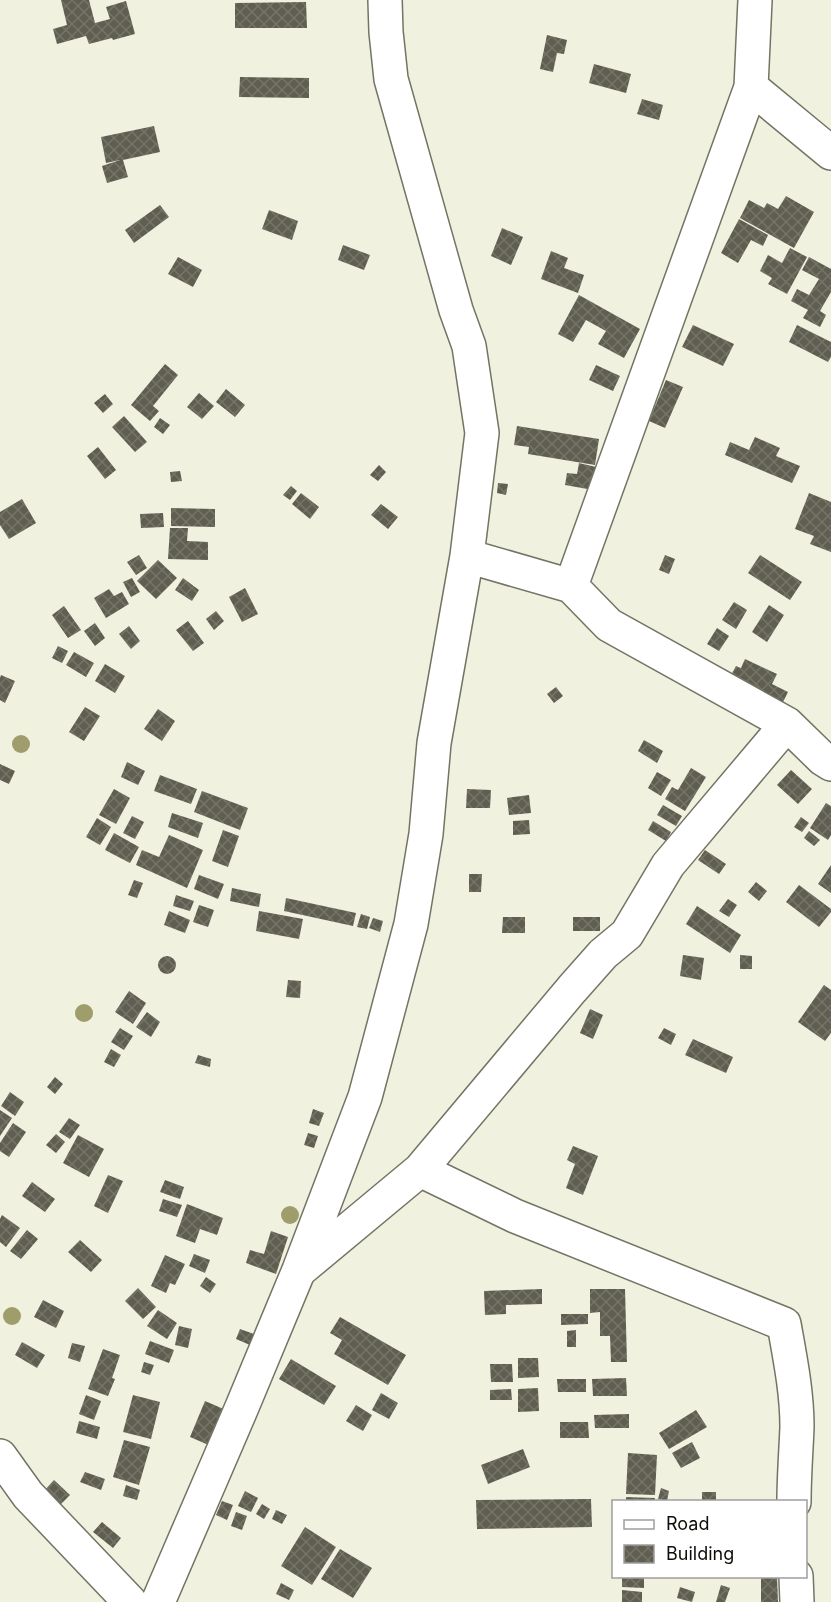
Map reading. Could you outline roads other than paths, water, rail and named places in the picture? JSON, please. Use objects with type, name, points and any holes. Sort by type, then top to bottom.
[{"type":"street","points":[[158,1602],[247,1397],[299,1270],[365,1097],[411,924],[426,834],[434,743],[467,556],[482,433],[469,346],[456,310],[391,79],[385,0]]},
{"type":"street","points":[[571,586],[751,87],[755,0]]},
{"type":"street","points":[[751,87],[831,153]]},
{"type":"street","points":[[467,556],[571,586],[609,625],[787,724],[831,764]]},
{"type":"street","points":[[299,1270],[420,1170],[603,954],[627,934],[668,865],[787,724]]},
{"type":"street","points":[[420,1170],[515,1216],[784,1324],[794,1379],[797,1425],[794,1500]]},
{"type":"street","points":[[0,1456],[28,1495],[130,1602]]},
{"type":"street","points":[[796,1578],[797,1602]]}]
